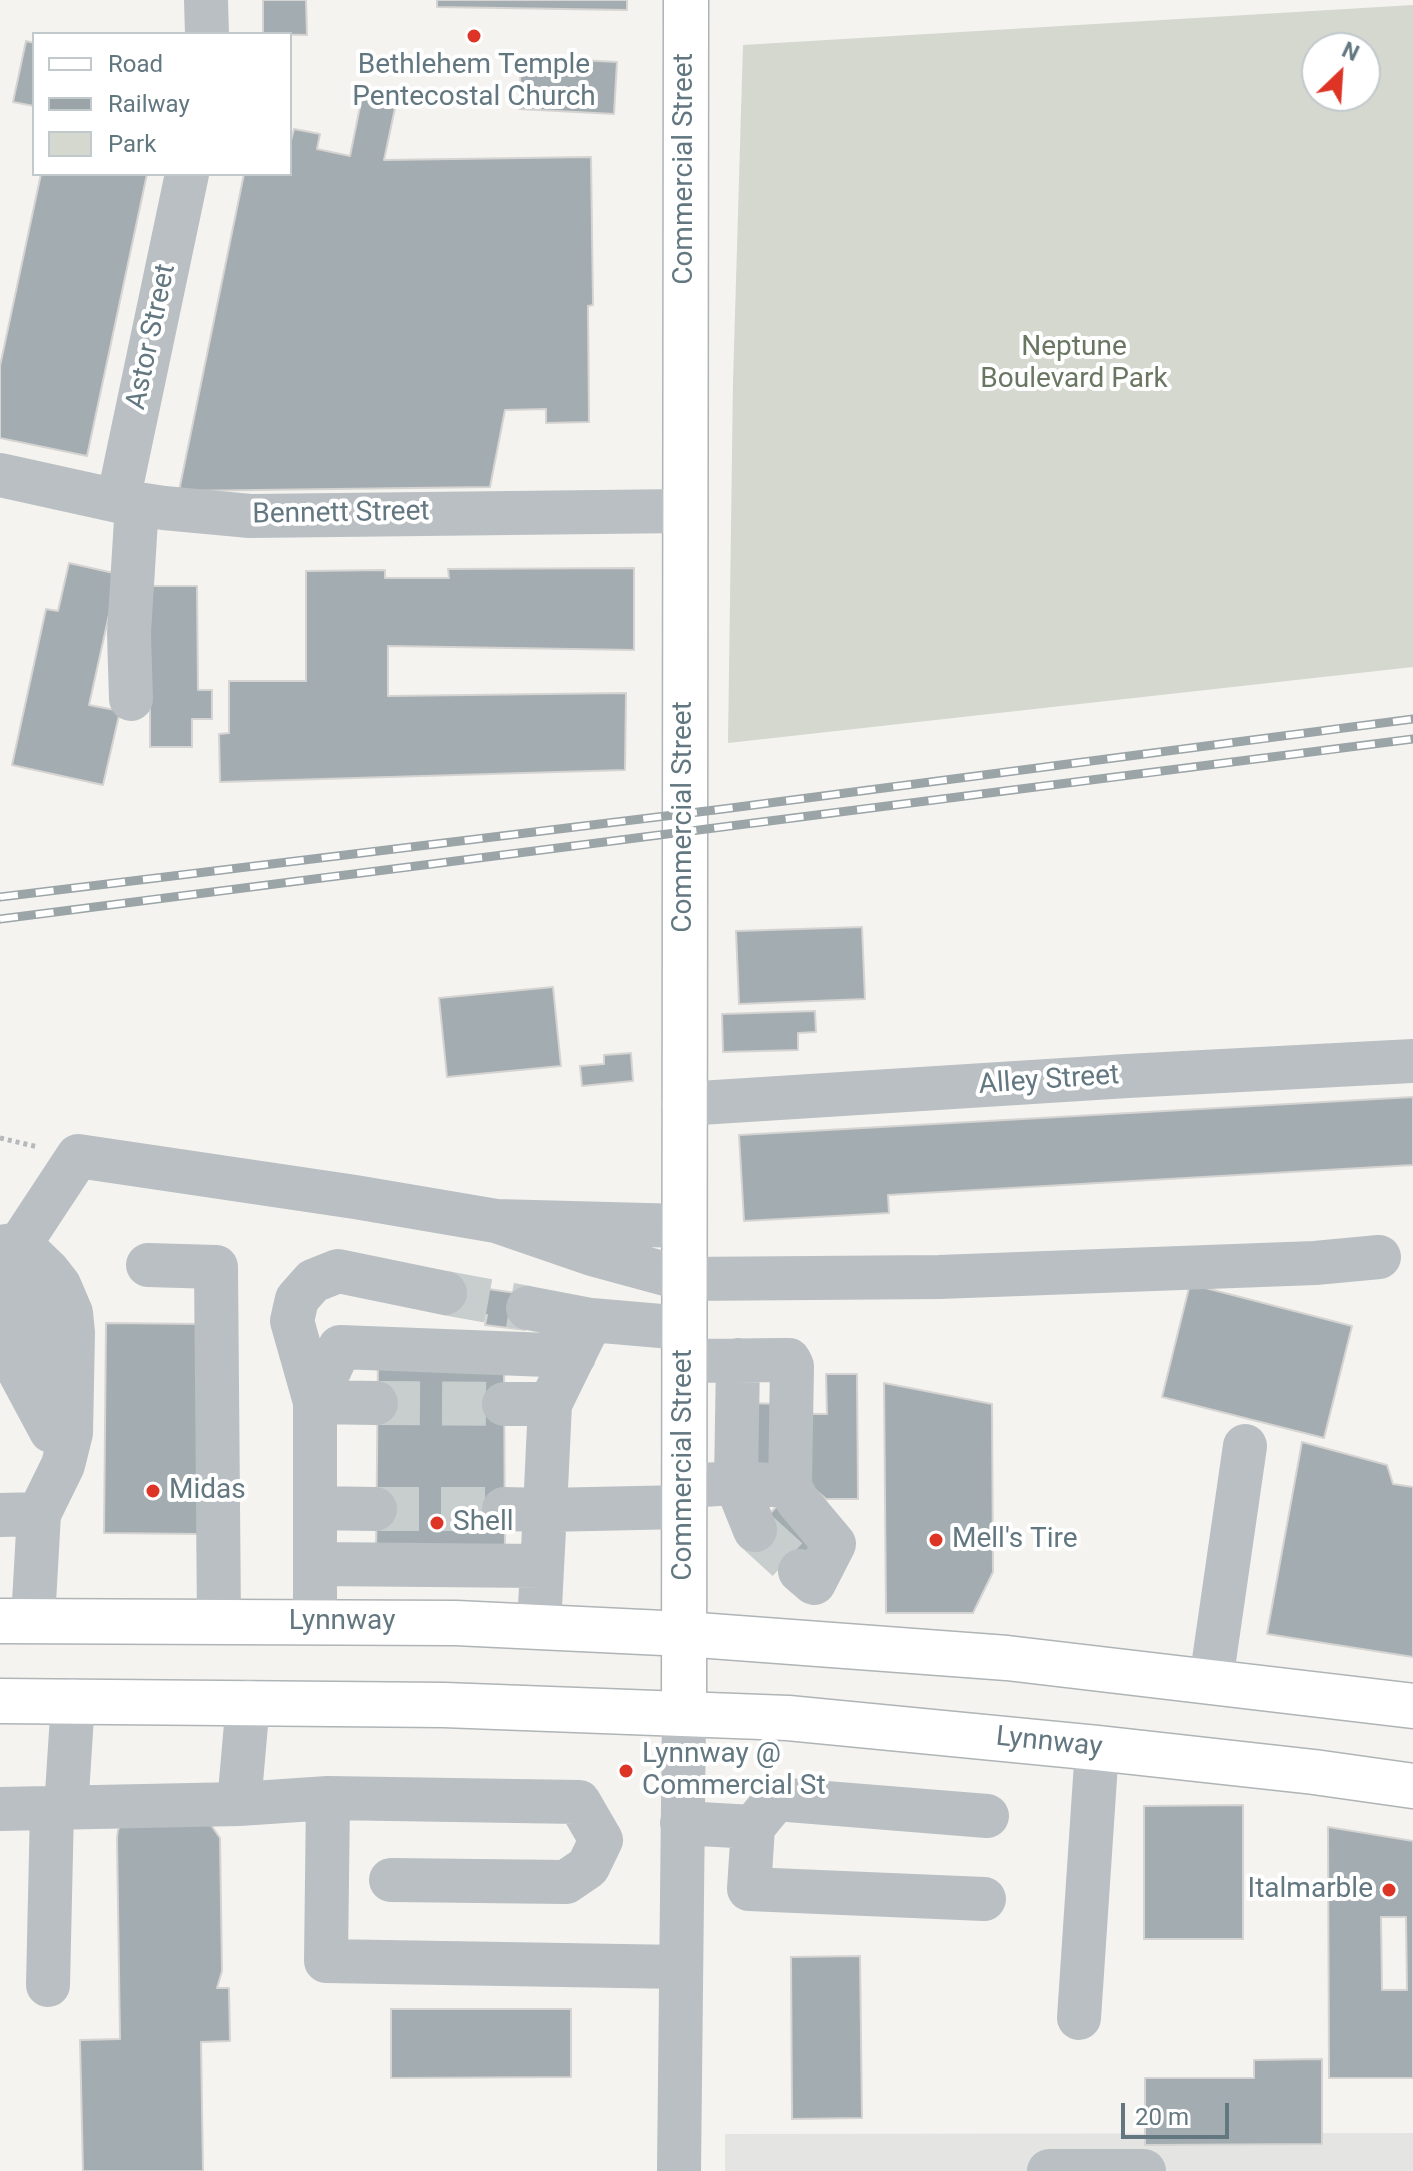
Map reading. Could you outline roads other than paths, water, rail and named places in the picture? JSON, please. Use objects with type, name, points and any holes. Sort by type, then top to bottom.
[{"type":"main road","name":"Commercial Street","points":[[684,1634],[686,0]]},
{"type":"main road","name":"Lynnway","points":[[17,1620],[539,1626],[684,1634],[1007,1658],[1413,1706]]},
{"type":"main road","points":[[684,1634],[684,1714]]},
{"type":"main road","name":"Lynnway","points":[[0,1701],[444,1705],[842,1722],[1314,1772],[1413,1786]]},
{"type":"street","points":[[206,0],[207,32]]},
{"type":"street","name":"Astor Street","points":[[131,699],[127,502],[187,176]]},
{"type":"street","name":"Bennett Street","points":[[0,475],[127,502],[208,514],[685,511]]},
{"type":"street","name":"Alley Street","points":[[684,1104],[1413,1061]]},
{"type":"street","points":[[31,1505],[63,1465],[71,1433],[73,1333],[71,1313],[59,1285],[48,1271],[10,1246],[78,1156],[496,1221],[684,1226]]},
{"type":"street","points":[[496,1221],[592,1254],[684,1279],[939,1277],[1315,1263],[1379,1257]]},
{"type":"street","points":[[148,1265],[216,1267],[219,1621]]},
{"type":"street","points":[[315,1622],[315,1402],[292,1321],[297,1299],[313,1281],[338,1271],[445,1293]]},
{"type":"street","points":[[8,1291],[47,1342],[53,1364],[54,1437],[31,1505],[17,1620]]},
{"type":"street","points":[[528,1308],[582,1338]]},
{"type":"street","points":[[539,1626],[542,1566],[525,1510],[550,1404],[582,1338]]},
{"type":"street","points":[[315,1402],[340,1347],[582,1338],[684,1345],[738,1360],[789,1360],[792,1366],[790,1486],[797,1500],[834,1544],[807,1577],[803,1642]]},
{"type":"street","points":[[738,1360],[736,1483],[755,1530]]},
{"type":"street","points":[[315,1402],[376,1403]]},
{"type":"street","points":[[504,1404],[550,1404]]},
{"type":"street","points":[[1211,1681],[1245,1446]]},
{"type":"street","points":[[525,1510],[684,1496],[736,1483],[790,1486]]},
{"type":"street","points":[[316,1508],[375,1509]]},
{"type":"street","points":[[316,1564],[542,1566]]},
{"type":"street","points":[[48,1985],[59,1809],[73,1701]]},
{"type":"street","points":[[239,1804],[248,1702]]},
{"type":"street","points":[[679,2171],[684,1714]]},
{"type":"street","points":[[1079,2018],[1097,1748]]},
{"type":"street","points":[[0,1809],[239,1804],[328,1798],[579,1802],[601,1840],[588,1867],[566,1882],[391,1880]]},
{"type":"street","points":[[328,1798],[326,1961],[681,1967]]},
{"type":"street","points":[[984,1899],[749,1889],[753,1827],[776,1799],[987,1816]]},
{"type":"street","points":[[682,1823],[753,1827]]},
{"type":"street","points":[[1049,2171],[1144,2171]]},
{"type":"tunnel","points":[[445,1293],[528,1308]]},
{"type":"tunnel","points":[[376,1403],[504,1404]]},
{"type":"tunnel","points":[[375,1509],[504,1509]]},
{"type":"tunnel","points":[[755,1530],[800,1571]]},
{"type":"railway","points":[[0,897],[723,809],[1413,719]]},
{"type":"railway","points":[[0,919],[1413,739]]},
{"type":"place","name":"Bethlehem Temple Pentecostal Church","points":[[474,36]]},
{"type":"place","name":"Midas","points":[[153,1491]]},
{"type":"place","name":"Shell","points":[[437,1523]]},
{"type":"place","name":"Mell's Tire","points":[[936,1540]]},
{"type":"place","name":"Lynnway @ Commercial St","points":[[626,1771]]},
{"type":"place","name":"Italmarble","points":[[1389,1890]]},
{"type":"park label","name":"Neptune Boulevard Park","points":[[1074,364]]}]
